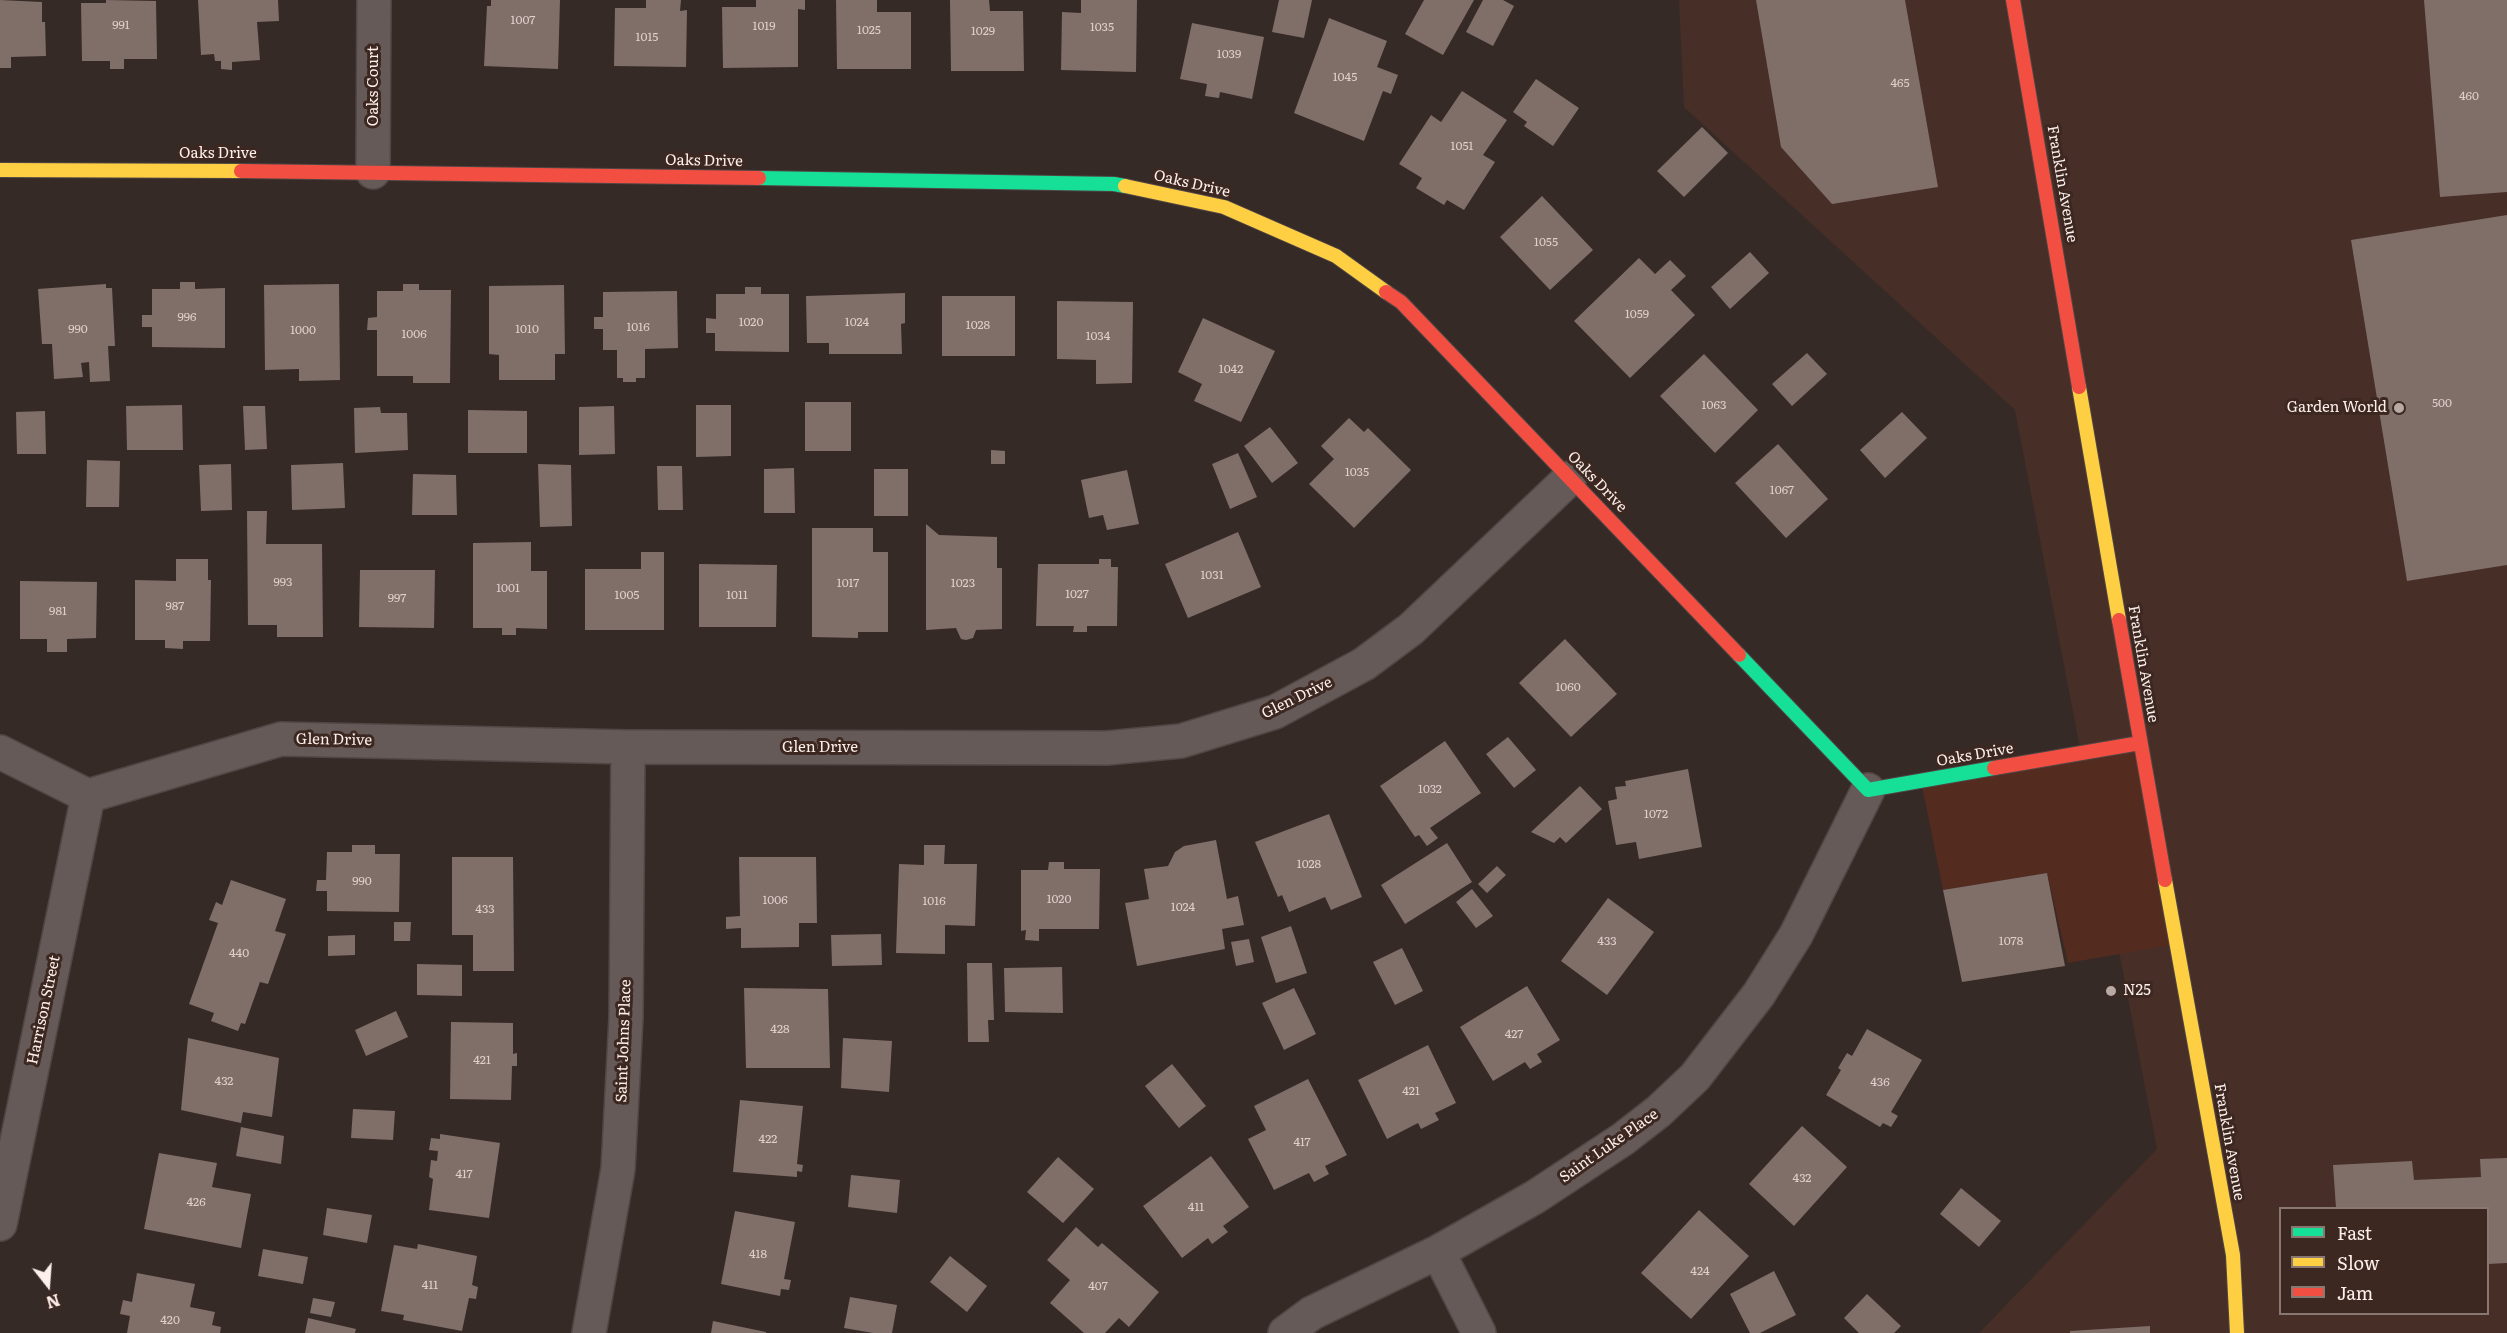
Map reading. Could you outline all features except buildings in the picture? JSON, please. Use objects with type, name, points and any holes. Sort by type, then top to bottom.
[{"type":"street","name":"Oaks Court","points":[[373,172],[374,0]]},
{"type":"street","name":"Franklin Avenue","points":[[2013,0],[2139,743],[2233,1254],[2237,1333]]},
{"type":"street","name":"Oaks Drive","points":[[0,170],[373,172],[1114,184],[1224,207],[1336,256],[1401,302],[1868,790],[2139,743]]},
{"type":"street","name":"Glen Drive","points":[[88,796],[281,739],[628,747],[1107,748],[1181,741],[1275,712],[1364,664],[1411,629],[1570,478]]},
{"type":"street","name":"Saint Johns Place","points":[[589,1333],[618,1169],[626,1018],[628,747]]},
{"type":"street","points":[[0,752],[88,796]]},
{"type":"street","name":"Saint Luke Place","points":[[1285,1333],[1312,1313],[1438,1252],[1535,1197],[1623,1140],[1659,1111],[1695,1077],[1759,994],[1796,936],[1868,790]]},
{"type":"street","name":"Harrison Street","points":[[0,1224],[88,796]]},
{"type":"street","points":[[1438,1252],[1479,1333]]},
{"type":"shaded area","points":[[1679,0],[2507,0],[2507,1333],[1979,1333],[2157,1149],[2015,410],[1684,107]]},
{"type":"shaded area","points":[[2140,743],[2176,944],[2068,963],[2047,873],[1943,890],[1921,781]]},
{"type":"traffic: fast","points":[[759,178],[1125,186]]},
{"type":"traffic: fast","points":[[1739,655],[1868,790],[1994,768]]},
{"type":"traffic: slow","points":[[0,170],[241,171]]},
{"type":"traffic: slow","points":[[1125,186],[1224,207],[1336,256],[1386,292]]},
{"type":"traffic: slow","points":[[2079,387],[2119,620]]},
{"type":"traffic: slow","points":[[2165,880],[2233,1255],[2237,1333]]},
{"type":"traffic: jam","points":[[2013,0],[2079,387]]},
{"type":"traffic: jam","points":[[241,171],[759,178]]},
{"type":"traffic: jam","points":[[1386,292],[1401,302],[1739,655]]},
{"type":"traffic: jam","points":[[2119,620],[2165,880]]},
{"type":"traffic: jam","points":[[1994,768],[2140,743]]},
{"type":"place","name":"Garden World","points":[[2399,408]]},
{"type":"place","name":"N25","points":[[2111,991]]}]
